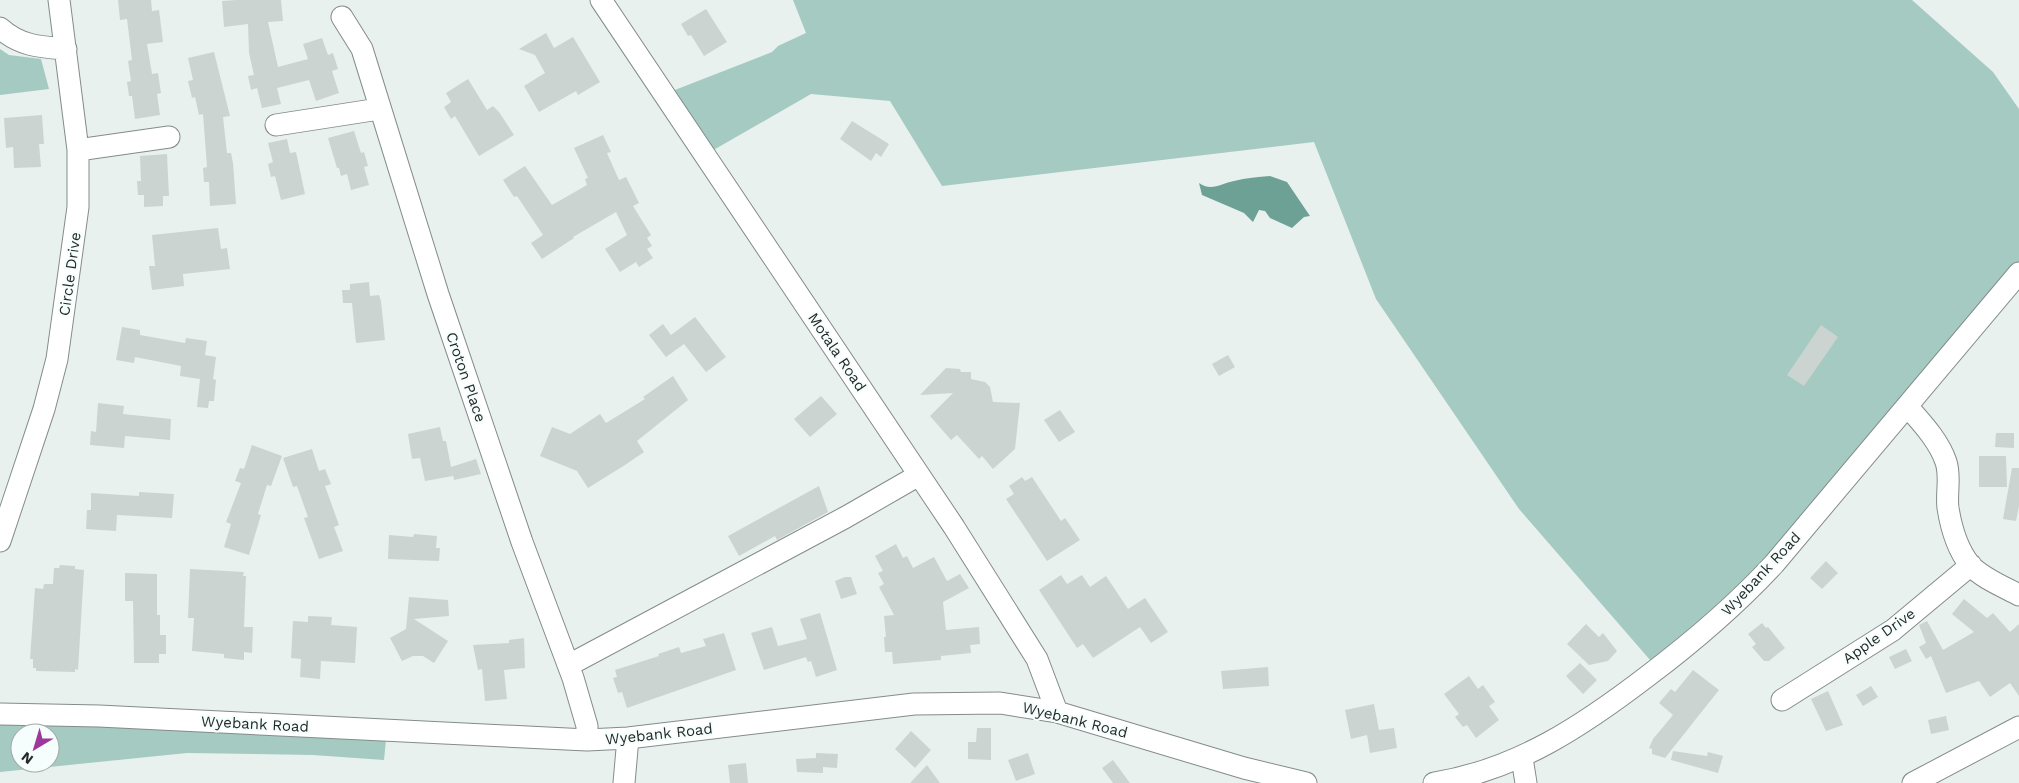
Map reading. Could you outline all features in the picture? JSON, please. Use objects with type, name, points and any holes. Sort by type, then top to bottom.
[{"type":"street","name":"Circle Drive","points":[[0,541],[44,409],[57,359],[78,207],[78,150],[59,0]]},
{"type":"street","name":"Motala Road","points":[[601,0],[919,475],[1037,659],[1057,712]]},
{"type":"street","name":"Croton Place","points":[[342,16],[362,49],[379,109],[438,294],[522,542],[568,665],[587,726],[587,740]]},
{"type":"street","points":[[0,28],[28,45],[66,49]]},
{"type":"street","points":[[276,125],[379,109]]},
{"type":"street","points":[[78,150],[169,137]]},
{"type":"street","name":"Wyebank Road","points":[[1434,783],[1478,773],[1522,758],[1553,742],[1602,711],[1690,644],[1743,598],[1774,564],[2019,273]]},
{"type":"street","points":[[1907,406],[1930,433],[1946,463],[1948,507],[1954,534],[1970,565],[1991,580],[2019,595]]},
{"type":"street","points":[[568,665],[846,517],[919,475]]},
{"type":"street","name":"Apple Drive","points":[[1782,700],[1893,630],[1970,565]]},
{"type":"street","name":"Wyebank Road","points":[[0,714],[109,716],[587,740],[628,738],[914,704],[1000,703],[1057,712],[1244,768],[1306,783]]},
{"type":"street","points":[[1913,783],[2019,727]]},
{"type":"street","points":[[624,783],[628,738]]},
{"type":"street","points":[[1522,758],[1526,783]]},
{"type":"shaded area","points":[[793,0],[1912,0],[1993,72],[2019,109],[2019,272],[1834,489],[1657,668],[1519,509],[1376,299],[1314,142],[942,186],[890,101],[811,94],[703,156],[662,95],[772,52],[778,46],[806,33]]},
{"type":"shaded area","points":[[0,49],[9,55],[41,59],[49,89],[0,95]]},
{"type":"shaded area","points":[[1270,176],[1287,182],[1310,216],[1304,217],[1292,228],[1270,218],[1265,211],[1259,210],[1253,222],[1244,213],[1202,195],[1199,183],[1203,186],[1212,187],[1243,179]]},
{"type":"shaded area","points":[[0,713],[387,730],[384,760],[313,755],[187,753],[60,766],[60,723],[10,723],[10,771],[0,772]]},
{"type":"building","points":[[118,0],[151,0],[152,11],[159,10],[163,42],[147,44],[152,74],[158,73],[161,93],[157,94],[160,115],[135,119],[132,96],[129,96],[127,82],[131,81],[128,61],[132,60],[127,19],[120,20]]},
{"type":"building","points":[[281,0],[283,21],[268,22],[278,67],[308,59],[303,44],[322,38],[328,55],[333,53],[338,69],[332,71],[339,93],[316,101],[309,80],[277,88],[281,104],[262,108],[257,88],[251,90],[248,76],[254,75],[249,53],[248,24],[224,27],[222,1]]},
{"type":"building","points":[[706,9],[727,42],[704,56],[691,35],[688,36],[681,24]]},
{"type":"building","points":[[546,33],[554,48],[573,37],[600,82],[578,95],[576,91],[539,112],[524,86],[545,73],[535,55],[519,49]]},
{"type":"building","points":[[214,52],[230,116],[223,117],[227,153],[231,153],[233,163],[236,204],[210,206],[209,182],[204,182],[203,168],[207,167],[203,114],[199,115],[195,97],[192,98],[188,81],[193,80],[188,58]]},
{"type":"building","points":[[468,79],[487,110],[493,106],[514,135],[479,156],[455,116],[451,119],[444,107],[451,102],[446,93]]},
{"type":"building","points":[[42,115],[44,144],[39,144],[41,167],[14,168],[13,147],[6,148],[4,118]]},
{"type":"building","points":[[852,121],[889,144],[881,157],[876,153],[871,161],[840,139]]},
{"type":"building","points":[[354,131],[361,153],[364,152],[368,166],[364,167],[369,185],[351,190],[347,174],[341,176],[339,168],[337,168],[328,138]]},
{"type":"building","points":[[603,135],[611,152],[607,153],[619,180],[626,177],[639,203],[633,206],[651,235],[647,238],[652,246],[647,249],[653,258],[639,267],[636,262],[620,272],[605,249],[627,235],[616,212],[573,237],[542,259],[531,243],[543,235],[517,196],[514,197],[503,180],[525,166],[552,205],[587,185],[585,179],[588,178],[574,148]]},
{"type":"building","points":[[287,139],[290,153],[296,152],[305,194],[281,200],[275,176],[271,177],[268,164],[273,162],[268,143]]},
{"type":"building","points":[[167,154],[169,196],[163,196],[163,206],[144,207],[144,195],[138,195],[137,181],[141,181],[140,156]]},
{"type":"building","points":[[218,228],[221,249],[227,248],[230,269],[183,274],[184,286],[152,290],[149,266],[155,266],[152,235]]},
{"type":"building","points":[[369,282],[370,296],[379,295],[381,301],[385,340],[356,343],[352,303],[343,303],[342,290],[350,290],[350,284]]},
{"type":"building","points":[[695,317],[726,357],[706,372],[684,344],[666,357],[649,335],[663,324],[671,335]]},
{"type":"building","points":[[1821,325],[1838,337],[1804,386],[1787,375]]},
{"type":"building","points":[[122,327],[140,330],[140,335],[185,343],[186,338],[207,341],[205,355],[216,357],[213,379],[216,380],[214,401],[209,401],[208,408],[197,407],[200,379],[180,376],[181,366],[135,357],[134,363],[116,360]]},
{"type":"building","points":[[1228,355],[1235,367],[1219,376],[1212,364]]},
{"type":"building","points":[[946,368],[960,369],[961,372],[971,372],[971,379],[985,382],[990,387],[993,402],[1020,403],[1015,449],[993,469],[982,456],[979,459],[957,435],[951,440],[930,416],[953,393],[920,395]]},
{"type":"building","points":[[673,376],[688,400],[637,441],[644,452],[588,488],[577,471],[540,456],[552,427],[570,434],[600,414],[606,423],[645,399],[643,397]]},
{"type":"building","points":[[821,396],[837,414],[810,437],[794,419]]},
{"type":"building","points":[[98,403],[124,406],[123,414],[171,419],[170,440],[125,436],[124,448],[90,445],[91,431],[96,432]]},
{"type":"building","points":[[1060,410],[1075,432],[1059,442],[1044,420]]},
{"type":"building","points":[[440,427],[443,441],[446,441],[451,467],[476,459],[481,474],[454,480],[452,470],[453,476],[425,481],[420,458],[412,459],[408,434]]},
{"type":"building","points":[[1996,433],[2014,433],[2014,448],[1995,447]]},
{"type":"building","points":[[252,445],[282,456],[271,486],[267,485],[258,514],[261,515],[249,555],[224,547],[231,524],[226,522],[241,483],[235,481],[240,468],[244,469]]},
{"type":"building","points":[[312,449],[319,471],[325,469],[331,484],[325,486],[339,525],[334,527],[343,551],[319,559],[304,518],[308,517],[297,486],[293,487],[283,458]]},
{"type":"building","points":[[1979,456],[2006,456],[2007,487],[1979,487]]},
{"type":"building","points":[[2012,468],[2019,468],[2019,506],[2016,521],[2003,519]]},
{"type":"building","points":[[1022,477],[1025,481],[1032,477],[1061,521],[1065,518],[1080,540],[1047,561],[1006,499],[1014,494],[1009,486]]},
{"type":"building","points":[[819,486],[828,512],[777,540],[775,536],[739,556],[728,536]]},
{"type":"building","points":[[139,492],[174,494],[172,518],[117,515],[116,531],[86,529],[87,510],[91,510],[91,493],[139,496]]},
{"type":"building","points":[[414,534],[437,536],[436,548],[440,548],[439,561],[388,559],[389,535],[413,537]]},
{"type":"building","points":[[896,544],[903,558],[907,556],[913,568],[934,557],[947,581],[960,574],[969,588],[943,602],[946,630],[979,627],[980,644],[970,645],[971,653],[941,656],[941,660],[893,664],[892,652],[885,652],[884,616],[894,615],[879,587],[884,584],[878,573],[883,571],[875,556]]},
{"type":"building","points":[[1826,561],[1838,573],[1822,589],[1810,578]]},
{"type":"building","points":[[60,565],[75,566],[75,569],[84,570],[78,670],[75,669],[75,672],[36,671],[36,668],[33,668],[33,659],[30,659],[35,588],[43,589],[44,584],[53,584],[54,568],[59,568]]},
{"type":"building","points":[[190,569],[244,572],[243,576],[246,576],[244,627],[253,627],[252,653],[244,652],[244,660],[224,658],[224,654],[192,651],[194,618],[188,618]]},
{"type":"building","points":[[125,573],[157,574],[157,615],[160,615],[160,635],[166,635],[166,654],[159,654],[159,663],[134,663],[133,601],[125,601]]},
{"type":"building","points":[[1061,575],[1067,584],[1082,575],[1090,587],[1106,576],[1128,609],[1145,598],[1168,632],[1151,643],[1140,627],[1093,658],[1083,644],[1077,648],[1039,590]]},
{"type":"building","points":[[851,577],[857,594],[841,599],[835,581]]},
{"type":"building","points":[[409,597],[448,600],[449,616],[414,619],[448,641],[434,663],[423,656],[413,656],[402,661],[390,638],[406,629]]},
{"type":"building","points":[[1964,599],[1987,618],[1993,613],[2010,632],[2019,624],[2019,696],[2010,683],[1990,697],[1979,681],[1946,693],[1931,656],[1926,659],[1919,647],[1926,643],[1919,625],[1927,621],[1943,650],[1974,632],[1952,614]]},
{"type":"building","points":[[820,613],[837,670],[816,677],[811,661],[808,662],[806,657],[764,670],[751,633],[772,627],[778,646],[807,639],[800,619]]},
{"type":"building","points":[[308,616],[332,617],[331,625],[357,627],[355,663],[321,661],[320,679],[300,677],[301,659],[291,658],[293,621],[308,622]]},
{"type":"building","points":[[1762,623],[1766,628],[1768,627],[1785,648],[1769,661],[1764,661],[1752,647],[1756,644],[1748,634]]},
{"type":"building","points":[[1586,624],[1599,637],[1603,633],[1617,651],[1608,661],[1589,665],[1567,644]]},
{"type":"building","points":[[724,633],[736,670],[627,708],[622,692],[618,693],[613,678],[617,677],[615,670],[659,656],[658,654],[679,647],[681,653],[706,646],[703,639]]},
{"type":"building","points":[[524,638],[525,668],[504,670],[507,699],[485,701],[482,669],[478,670],[473,645],[509,643],[509,640]]},
{"type":"building","points":[[1906,649],[1912,661],[1895,669],[1889,657]]},
{"type":"building","points":[[1580,663],[1597,680],[1583,694],[1566,676]]},
{"type":"building","points":[[1268,667],[1269,686],[1223,689],[1221,671]]},
{"type":"building","points":[[1693,670],[1719,690],[1665,758],[1652,754],[1652,749],[1649,748],[1653,739],[1673,715],[1659,703],[1671,689],[1675,692]]},
{"type":"building","points":[[1469,676],[1478,689],[1483,685],[1495,702],[1489,706],[1499,720],[1476,738],[1467,725],[1463,727],[1455,717],[1459,714],[1444,694]]},
{"type":"building","points":[[1871,686],[1878,697],[1863,706],[1856,695]]},
{"type":"building","points":[[1828,691],[1843,725],[1826,731],[1811,699]]},
{"type":"building","points":[[1374,704],[1379,730],[1394,728],[1397,748],[1370,753],[1367,735],[1351,739],[1345,710]]},
{"type":"building","points":[[1946,716],[1949,730],[1931,734],[1928,720]]},
{"type":"building","points":[[977,728],[991,728],[991,760],[968,759],[968,742],[976,742]]},
{"type":"building","points":[[911,731],[931,750],[915,768],[895,749]]},
{"type":"building","points":[[1673,751],[1707,756],[1708,752],[1723,756],[1718,773],[1671,760]]},
{"type":"building","points":[[816,753],[838,754],[837,768],[823,767],[823,773],[797,772],[796,759],[816,758]]},
{"type":"building","points":[[1028,753],[1035,774],[1016,781],[1008,760]]},
{"type":"building","points":[[1113,760],[1130,783],[1113,783],[1102,768]]},
{"type":"building","points":[[746,763],[748,783],[730,783],[728,765]]},
{"type":"building","points":[[927,765],[940,783],[910,783]]}]
